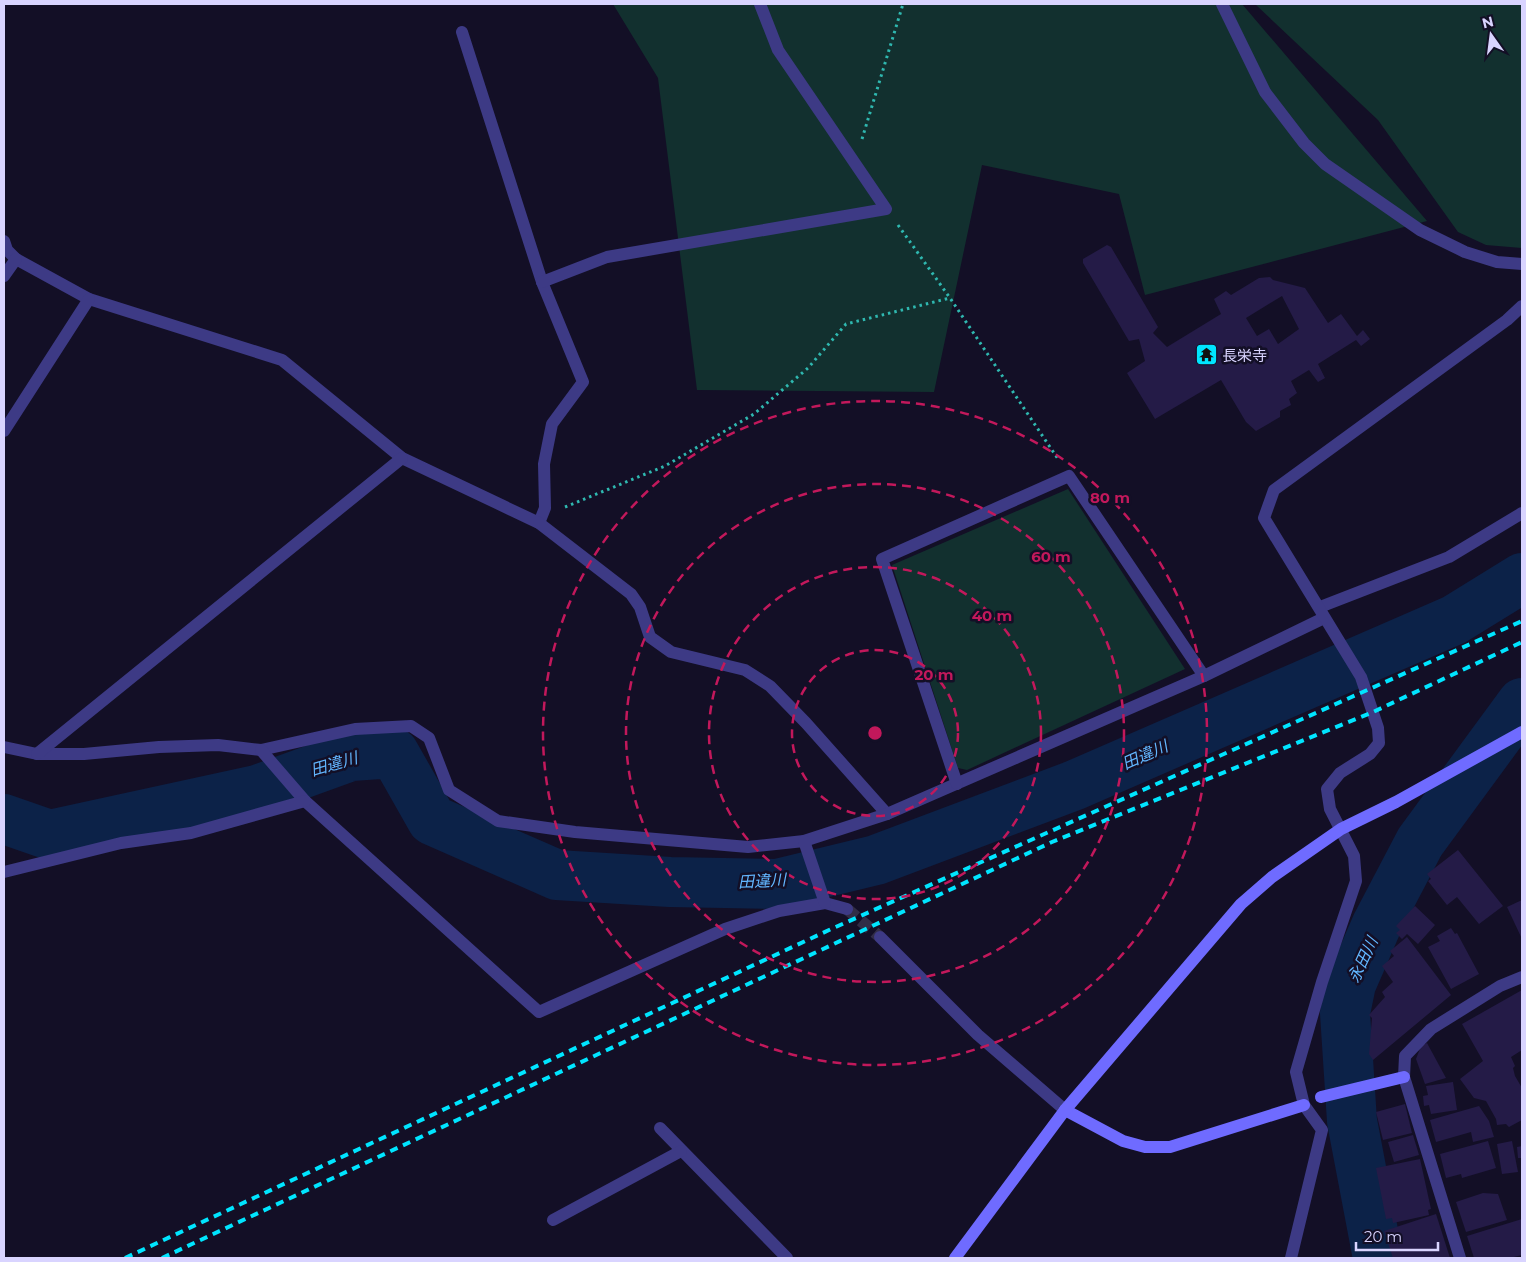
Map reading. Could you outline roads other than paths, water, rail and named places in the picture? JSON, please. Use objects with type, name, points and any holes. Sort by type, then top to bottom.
[{"type":"street","points":[[542,282],[607,257],[886,209],[778,50],[760,4]]},
{"type":"street","points":[[1222,4],[1265,92],[1304,143],[1325,164],[1420,230],[1465,252],[1497,262],[1522,264]]},
{"type":"street","points":[[462,32],[542,282],[583,382],[552,424],[544,464],[545,508],[539,523]]},
{"type":"street","points":[[4,276],[8,249],[89,299],[282,360],[402,458],[539,523],[631,594],[640,608],[650,636],[670,652],[746,670],[770,686],[806,723],[887,814]]},
{"type":"street","points":[[4,431],[89,299]]},
{"type":"street","points":[[1291,1258],[1322,1130],[1304,1105],[1296,1072],[1322,982],[1356,881],[1354,856],[1330,809],[1327,789],[1340,773],[1370,754],[1379,743],[1378,728],[1361,677],[1264,518],[1274,490],[1522,306]]},
{"type":"street","points":[[37,754],[402,458]]},
{"type":"street","points":[[957,784],[882,559],[1069,476],[1204,676]]},
{"type":"street","points":[[4,747],[37,754],[84,754],[159,747],[218,745],[261,750],[355,729],[411,726],[429,738],[449,790],[498,821],[576,832],[748,847],[804,841],[887,814],[1204,676],[1322,612],[1449,556],[1522,513]]},
{"type":"street","points":[[955,1258],[1066,1110],[1241,904],[1272,877],[1341,829],[1396,802],[1522,732]]},
{"type":"street","points":[[261,750],[305,801],[539,1012],[725,929],[779,911],[824,903],[847,909]]},
{"type":"street","points":[[4,872],[121,843],[191,834],[305,801]]},
{"type":"street","points":[[804,841],[824,903]]},
{"type":"street","points":[[880,937],[978,1035],[1066,1110],[1123,1141],[1145,1147],[1170,1147],[1304,1105],[1321,1097],[1404,1077]]},
{"type":"street","points":[[1460,1258],[1404,1077],[1405,1056],[1431,1029],[1500,986],[1522,977]]},
{"type":"street","points":[[660,1128],[787,1258]]},
{"type":"street","points":[[553,1220],[681,1151]]},
{"type":"waterway","name":"田違川","points":[[4,819],[50,835],[257,790],[351,756],[394,753],[432,820],[557,875],[670,882],[777,884],[876,860],[1075,785],[1454,620],[1522,578]]},
{"type":"waterway","name":"永田川","points":[[1378,1258],[1352,1121],[1345,1013],[1351,984],[1377,924],[1420,842],[1522,703]]},
{"type":"tunnel","points":[[847,909],[880,937]]},
{"type":"railway","points":[[125,1258],[829,930],[1522,621]]},
{"type":"railway","points":[[162,1258],[1052,842],[1373,712],[1522,642]]},
{"type":"place","name":"長栄寺","points":[[1206,355]]}]
